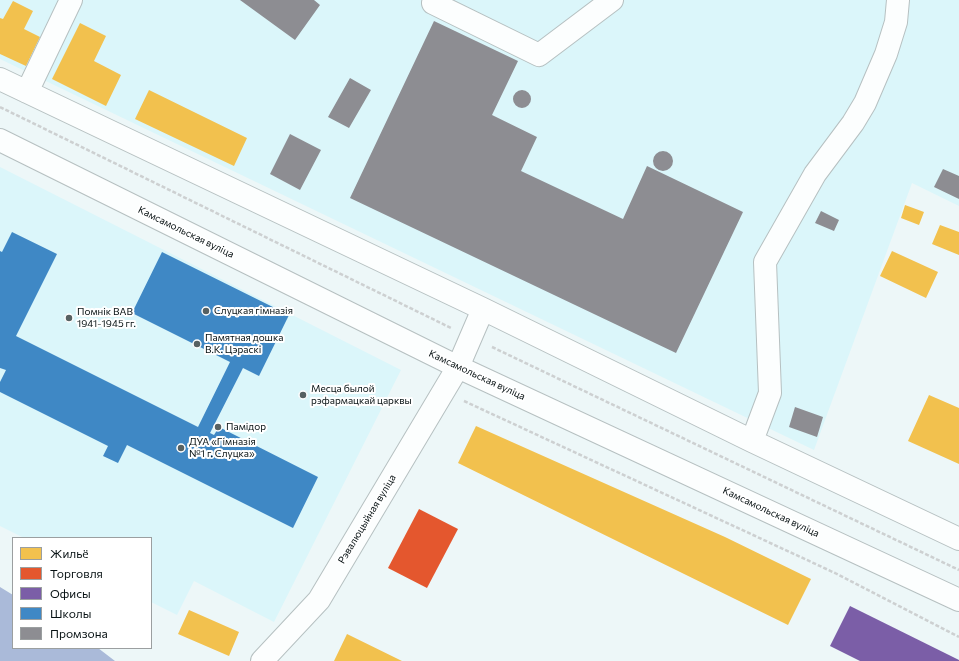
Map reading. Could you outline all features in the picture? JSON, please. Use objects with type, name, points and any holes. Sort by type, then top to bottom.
[{"type":"street","points":[[27,92],[71,0]]},
{"type":"street","points":[[432,3],[539,55],[612,0]]},
{"type":"street","points":[[752,441],[770,393],[764,262],[815,174],[853,123],[865,103],[886,54],[896,22],[898,0]]},
{"type":"street","points":[[0,79],[483,309],[752,441],[959,539]]},
{"type":"street","name":"Камсамольская вуліца","points":[[0,140],[458,367],[959,600]]},
{"type":"street","name":"Рэвалюцыйная вуліца","points":[[262,661],[319,600],[458,367],[483,309]]},
{"type":"shaded area","points":[[0,0],[959,0],[959,206],[912,183],[814,450],[0,59]]},
{"type":"shaded area","name":"ДУА «Гімназія №1 г. Слуцка»","points":[[0,167],[401,370],[274,622],[194,581],[177,615],[152,602],[152,537],[22,537],[0,526]]},
{"type":"water","points":[[0,587],[12,594],[12,649],[99,649],[115,661],[0,661]]},
{"type":"building: Жильё","points":[[13,1],[33,11],[24,29],[40,37],[26,66],[0,54],[0,18],[3,19]]},
{"type":"building: Жильё","points":[[80,23],[106,36],[94,61],[121,75],[106,106],[52,79]]},
{"type":"building: Жильё","points":[[149,90],[247,138],[234,166],[135,119]]},
{"type":"building: Жильё","points":[[905,205],[924,212],[919,225],[901,218]]},
{"type":"building: Жильё","points":[[940,225],[959,232],[959,255],[932,244]]},
{"type":"building: Жильё","points":[[892,251],[938,272],[926,298],[880,276]]},
{"type":"building: Жильё","points":[[929,395],[959,408],[959,464],[908,441]]},
{"type":"building: Жильё","points":[[476,426],[725,537],[811,579],[788,625],[458,463]]},
{"type":"building: Жильё","points":[[189,610],[239,632],[229,656],[178,634]]},
{"type":"building: Жильё","points":[[347,634],[402,661],[334,661]]},
{"type":"building: Торговля","points":[[419,509],[458,529],[427,588],[388,568]]},
{"type":"building: Офисы","points":[[850,606],[959,661],[860,661],[830,646]]},
{"type":"building: Школы","points":[[12,232],[57,254],[16,336],[198,427],[230,362],[132,313],[162,252],[289,315],[259,376],[243,368],[210,433],[214,435],[219,427],[318,477],[293,528],[127,445],[118,463],[103,456],[108,446],[0,392],[0,382],[6,370],[0,368],[0,251],[2,252]]},
{"type":"building: Промзона","points":[[240,0],[314,0],[320,5],[295,40]]},
{"type":"building: Промзона","points":[[434,21],[518,61],[492,115],[537,137],[521,171],[623,219],[647,166],[743,212],[676,353],[350,198]]},
{"type":"building: Промзона","points":[[350,78],[371,90],[349,128],[328,117]]},
{"type":"building: Промзона","points":[[522,90],[528,93],[531,99],[528,105],[522,108],[516,105],[513,99],[516,93]]},
{"type":"building: Промзона","points":[[290,134],[321,150],[300,190],[270,174]]},
{"type":"building: Промзона","points":[[663,151],[670,154],[673,161],[670,168],[663,171],[656,168],[653,161],[656,154]]},
{"type":"building: Промзона","points":[[943,169],[959,176],[959,199],[934,187]]},
{"type":"building: Промзона","points":[[821,211],[839,220],[834,231],[815,223]]},
{"type":"building: Промзона","points":[[795,407],[823,417],[817,437],[789,427]]},
{"type":"place","name":"Слуцкая гімназія","points":[[206,311]]},
{"type":"place","name":"Помнік ВАВ 1941-1945 гг.","points":[[69,318]]},
{"type":"place","name":"Памятная дошка В.К. Цэраскі","points":[[197,344]]},
{"type":"place","name":"Месца былой рэфармацкай царквы","points":[[303,395]]},
{"type":"place","name":"Памідор","points":[[218,427]]},
{"type":"place","name":"ДУА «Гімназія №1 г. Слуцка»","points":[[181,448]]}]
